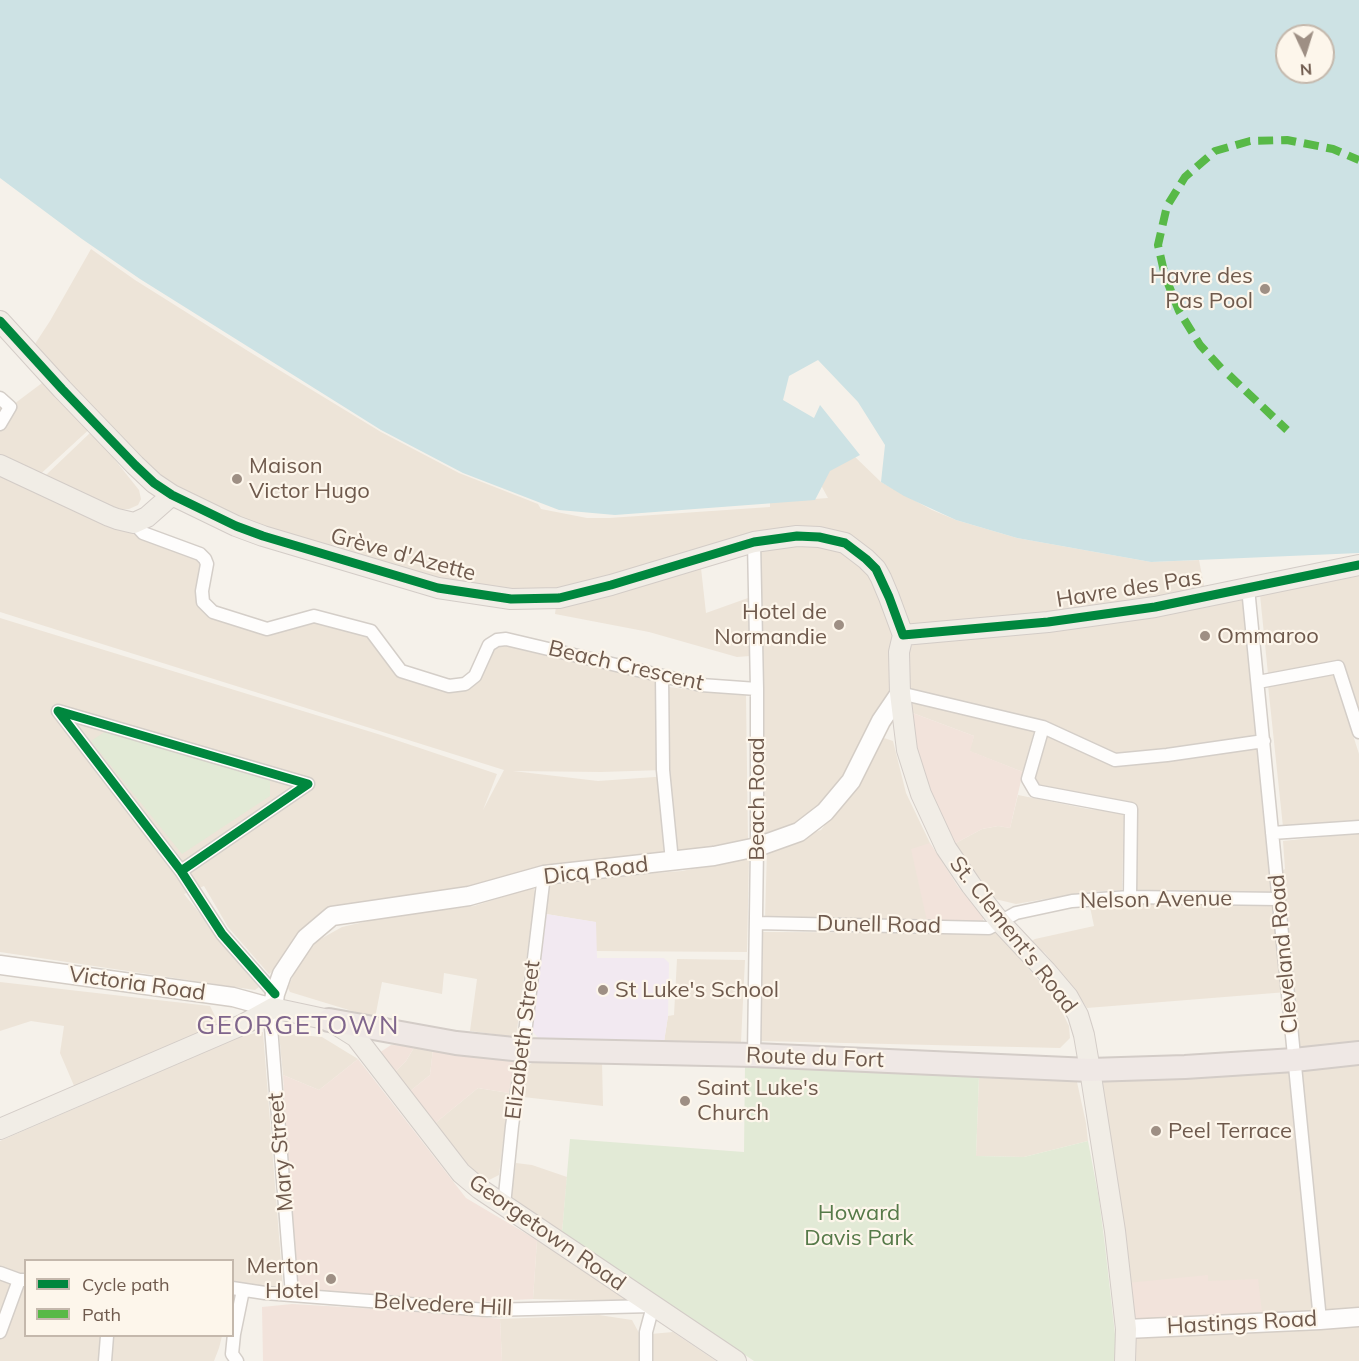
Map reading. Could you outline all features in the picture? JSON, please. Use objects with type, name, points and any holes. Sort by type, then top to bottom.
[{"type":"highway","name":"Route du Fort","points":[[329,1020],[456,1043],[523,1050],[754,1055],[1090,1070],[1294,1060],[1359,1053]]},
{"type":"main road","name":"Grève d'Azette","points":[[0,321],[135,465],[154,483],[172,495],[236,526],[263,536],[438,588],[511,599],[559,598],[754,542],[797,536],[819,537],[845,543],[866,559]]},
{"type":"main road","points":[[0,465],[109,516],[134,523],[147,517],[172,495]]},
{"type":"main road","name":"St. Clement's Road","points":[[866,559],[881,578],[903,635],[899,652],[900,693],[908,750],[921,794],[946,848],[970,885],[1000,922],[1046,971],[1068,998],[1078,1015],[1084,1035],[1115,1230],[1126,1329],[1125,1361]]},
{"type":"main road","name":"Havre des Pas","points":[[903,635],[1048,622],[1155,607],[1359,566]]},
{"type":"main road","name":"Dicq Road","points":[[274,1001],[282,974],[306,938],[332,916],[469,896],[544,875],[714,856],[757,847],[799,832],[825,813],[851,781],[881,721],[900,693]]},
{"type":"main road","name":"Victoria Road","points":[[0,965],[274,1001]]},
{"type":"main road","points":[[1,1126],[244,1023],[274,1001]]},
{"type":"main road","name":"Route du Fort","points":[[274,1001],[329,1020]]},
{"type":"main road","name":"Georgetown Road","points":[[329,1020],[356,1037],[461,1173],[480,1189],[736,1361]]},
{"type":"main road","name":"Hastings Road","points":[[1126,1329],[1359,1317]]},
{"type":"street","points":[[0,398],[10,407],[0,424]]},
{"type":"street","name":"Beach Crescent","points":[[134,523],[143,533],[200,554],[205,559],[207,564],[202,591],[203,602],[213,612],[267,629],[314,616],[371,631],[401,671],[448,686],[465,684],[475,676],[489,645],[496,640],[506,639],[701,685],[757,689]]},
{"type":"street","name":"Beach Road","points":[[754,542],[757,689],[754,1055]]},
{"type":"street","name":"Cleveland Road","points":[[1248,588],[1320,1320]]},
{"type":"street","points":[[1258,682],[1338,667],[1359,732]]},
{"type":"street","points":[[662,676],[663,770],[672,861]]},
{"type":"street","points":[[900,693],[1043,727],[1115,760],[1264,741]]},
{"type":"street","points":[[181,871],[309,784],[58,711],[181,871],[222,934],[274,1001]]},
{"type":"street","points":[[1043,727],[1028,779],[1035,791],[1131,808],[1130,897]]},
{"type":"street","points":[[1272,833],[1359,827]]},
{"type":"street","name":"Elizabeth Street","points":[[504,1205],[544,875]]},
{"type":"street","name":"Nelson Avenue","points":[[1000,922],[1016,913],[1072,901],[1130,897],[1279,899]]},
{"type":"street","name":"Dunell Road","points":[[756,923],[989,928],[1000,922]]},
{"type":"street","name":"Mary Street","points":[[274,1001],[271,1027],[292,1295]]},
{"type":"street","points":[[0,1273],[22,1280],[0,1332]]},
{"type":"street","points":[[234,1334],[238,1289]]},
{"type":"street","name":"Belvedere Hill","points":[[238,1289],[264,1293],[488,1310],[653,1306]]},
{"type":"street","points":[[646,1361],[646,1332],[653,1306]]},
{"type":"street","points":[[105,1361],[107,1337]]},
{"type":"street","points":[[234,1337],[232,1354],[237,1361]]},
{"type":"shaded area","points":[[0,0],[1359,0],[1359,553],[1151,562],[1017,538],[956,520],[904,496],[881,482],[885,445],[858,402],[818,360],[789,376],[783,400],[814,418],[820,405],[860,455],[830,471],[815,500],[615,515],[559,510],[463,473],[381,430],[140,279],[0,178]]},
{"type":"shaded area","points":[[91,249],[135,280],[381,432],[459,473],[538,504],[541,509],[587,518],[609,518],[770,507],[770,502],[828,498],[816,476],[852,454],[881,482],[932,510],[956,520],[1017,538],[1151,562],[1199,560],[1206,596],[1248,588],[1277,874],[1285,869],[1283,841],[1359,833],[1359,1361],[1125,1361],[1090,1070],[1294,1060],[1287,992],[1087,1008],[1045,953],[1030,942],[1094,926],[1090,907],[1109,907],[1116,898],[1130,898],[1131,809],[1035,791],[1028,779],[1042,727],[900,693],[825,812],[757,847],[754,543],[511,599],[193,506],[95,424],[34,480],[200,554],[203,602],[267,629],[314,616],[371,631],[401,671],[465,684],[497,640],[662,676],[663,770],[513,771],[598,781],[669,776],[669,687],[746,695],[748,842],[492,883],[331,912],[281,965],[269,974],[228,927],[204,886],[184,894],[259,987],[255,990],[0,952],[0,618],[381,735],[497,774],[483,810],[504,770],[0,612],[0,398],[10,407],[50,377],[29,353]]},
{"type":"shaded area","points":[[92,431],[139,490],[141,499],[138,505],[118,510],[46,475]]},
{"type":"shaded area","points":[[701,568],[706,613],[748,598],[750,656],[737,657],[649,632],[555,614],[556,606],[585,602]]},
{"type":"shaded area","points":[[1359,576],[1359,711],[1342,661],[1268,674],[1260,595]]},
{"type":"shaded area","points":[[1333,672],[1359,754],[1359,820],[1283,827],[1268,685]]},
{"type":"shaded area","points":[[910,702],[1023,727],[1034,732],[1023,772],[969,751],[974,736],[910,712]]},
{"type":"shaded area","points":[[910,712],[974,736],[970,751],[1023,772],[1010,828],[998,826],[982,829],[954,844],[930,801],[915,752]]},
{"type":"shaded area","points":[[881,737],[893,741],[906,793],[930,843],[958,887],[983,915],[983,922],[765,919],[767,850],[821,830],[854,788]]},
{"type":"shaded area","points":[[1018,795],[1088,809],[1124,812],[1122,890],[1086,892],[1016,904],[995,899],[954,844],[982,829],[998,826],[1010,828]]},
{"type":"shaded area","points":[[930,843],[958,887],[983,915],[983,922],[927,921],[911,849]]},
{"type":"shaded area","points":[[749,857],[747,952],[596,951],[595,922],[546,914],[549,881],[682,871]]},
{"type":"shaded area","points":[[534,889],[535,894],[516,1037],[470,1031],[477,979],[444,973],[442,994],[382,982],[375,1018],[290,992],[288,988],[296,969],[317,941],[342,927],[386,917],[474,906]]},
{"type":"shaded area","name":"St Luke's School","points":[[546,914],[596,922],[597,958],[664,958],[669,963],[668,1016],[664,1042],[540,1040],[532,1031]]},
{"type":"shaded area","points":[[763,932],[997,933],[1056,1000],[1069,1026],[1070,1038],[1060,1048],[761,1041]]},
{"type":"shaded area","points":[[677,959],[745,960],[741,1042],[664,1042],[668,1016],[674,1015]]},
{"type":"shaded area","points":[[0,982],[210,1006],[220,1026],[75,1088],[60,1053],[64,1026],[31,1021],[0,1031]]},
{"type":"shaded area","points":[[263,1032],[283,1287],[258,1287],[234,1283],[234,1259],[24,1259],[24,1275],[0,1266],[0,1141],[244,1035]]},
{"type":"shaded area","points":[[279,1033],[322,1037],[358,1059],[319,1090],[283,1075]]},
{"type":"shaded area","points":[[391,1045],[415,1046],[406,1061],[394,1073],[379,1053]]},
{"type":"shaded area","points":[[415,1046],[433,1049],[430,1075],[409,1092],[394,1073],[406,1061]]},
{"type":"shaded area","points":[[433,1049],[515,1057],[509,1093],[478,1088],[433,1125],[409,1092],[430,1075]]},
{"type":"shaded area","points":[[358,1059],[466,1198],[537,1240],[533,1299],[472,1302],[296,1289],[283,1075],[319,1090]]},
{"type":"shaded area","points":[[536,1060],[602,1061],[603,1106],[523,1097],[529,1065]]},
{"type":"shaded area","points":[[979,1075],[1077,1082],[1088,1141],[1024,1157],[976,1156]]},
{"type":"shaded area","points":[[478,1088],[509,1093],[499,1175],[489,1180],[477,1175],[457,1157],[433,1125]]},
{"type":"shaded area","points":[[516,1163],[532,1165],[567,1177],[562,1233],[511,1197]]},
{"type":"shaded area","points":[[537,1240],[632,1301],[533,1299]]},
{"type":"shaded area","points":[[1208,1275],[1208,1281],[1258,1279],[1262,1312],[1131,1321],[1127,1283]]},
{"type":"shaded area","points":[[0,1280],[24,1286],[24,1337],[222,1337],[214,1361],[0,1361]]},
{"type":"shaded area","points":[[292,1304],[446,1313],[500,1319],[502,1361],[263,1361],[262,1307]]},
{"type":"shaded area","points":[[599,1315],[632,1320],[639,1333],[640,1361],[502,1361],[500,1319]]},
{"type":"shaded area","points":[[673,1332],[716,1361],[652,1361],[651,1334]]},
{"type":"green space","points":[[106,731],[270,779],[270,796],[182,854],[91,741]]},
{"type":"green space","name":"Howard Davis Park","points":[[745,1065],[979,1075],[976,1156],[1024,1157],[1088,1141],[1105,1246],[1116,1343],[1115,1361],[754,1361],[562,1233],[570,1139],[744,1152]]},
{"type":"marked path","points":[[1221,368],[1200,345],[1179,311],[1165,276],[1158,245],[1167,206],[1185,177],[1215,151],[1250,141],[1287,140],[1333,149],[1359,160]]},
{"type":"marked path","points":[[1229,375],[1287,430]]},
{"type":"cycle path","points":[[0,321],[135,465],[154,483],[172,495],[236,526],[263,536],[438,588],[511,599],[559,598],[611,585],[754,542],[797,536],[819,537],[845,543],[876,569],[903,635],[1048,622],[1155,607],[1359,565]]},
{"type":"cycle path","points":[[181,871],[308,784],[58,711],[181,871],[222,934],[275,994]]},
{"type":"place","name":"Havre des Pas Pool","points":[[1265,289]]},
{"type":"place","name":"Maison Victor Hugo","points":[[237,479]]},
{"type":"place","name":"Hotel de Normandie","points":[[839,625]]},
{"type":"place","name":"Ommaroo","points":[[1205,636]]},
{"type":"place","name":"St Luke's School","points":[[603,990]]},
{"type":"place","name":"Saint Luke's Church","points":[[685,1101]]},
{"type":"place","name":"Peel Terrace","points":[[1156,1131]]},
{"type":"place","name":"Merton Hotel","points":[[331,1279]]},
{"type":"district","name":"GEORGETOWN","points":[[298,1026]]}]
